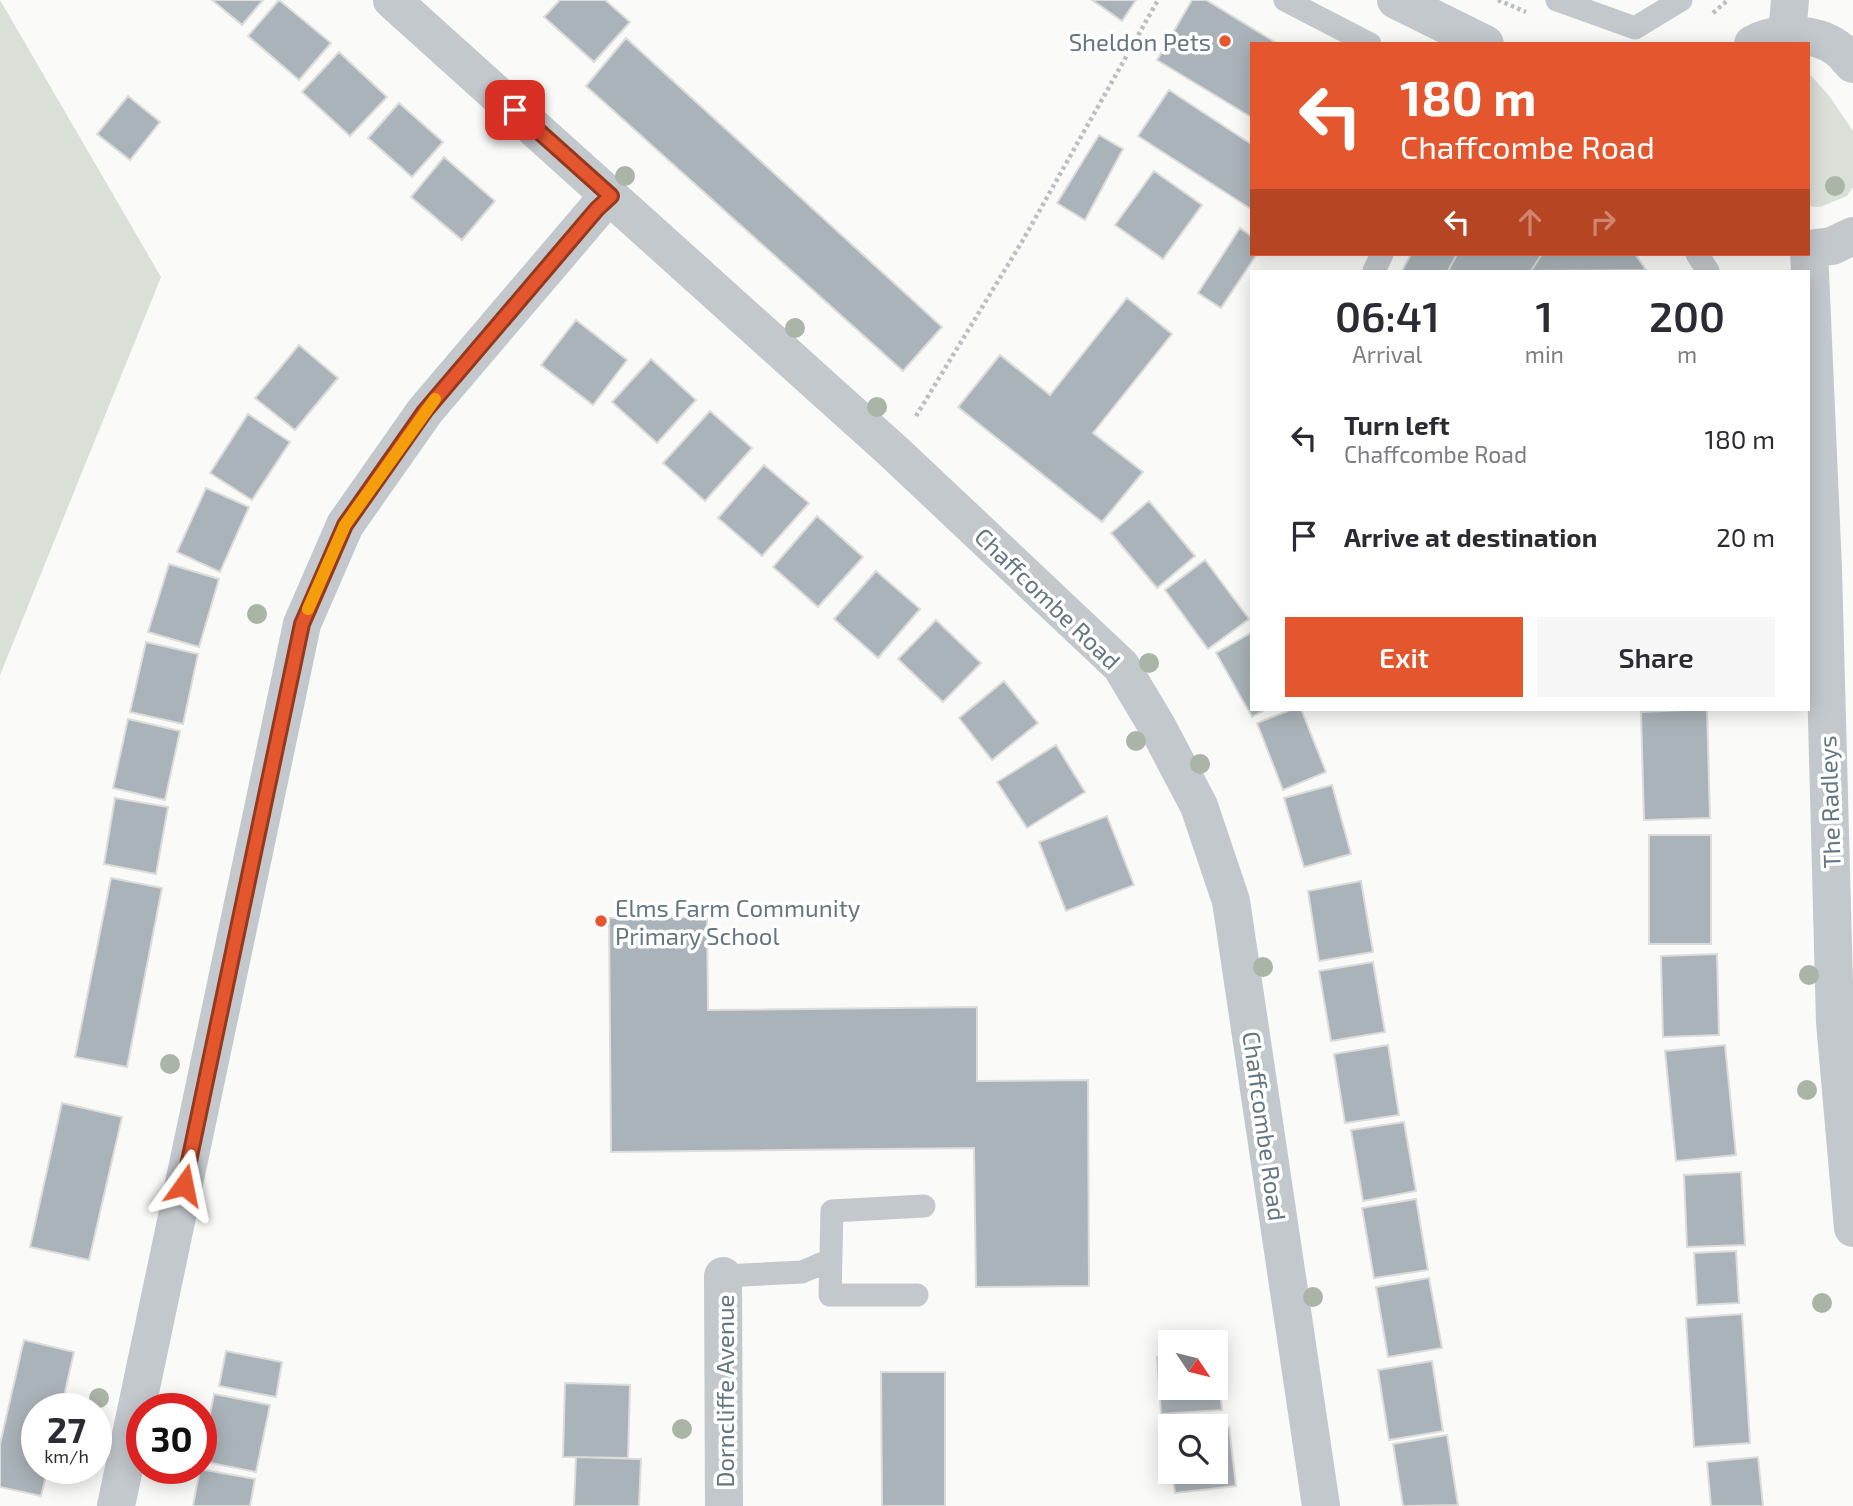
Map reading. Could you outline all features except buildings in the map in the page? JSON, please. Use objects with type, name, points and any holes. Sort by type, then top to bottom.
[{"type":"street","name":"Chaffcombe Road","points":[[392,0],[894,452],[1121,666],[1158,728],[1199,806],[1231,901],[1321,1506]]},
{"type":"street","points":[[1396,0],[1481,42]]},
{"type":"street","points":[[1777,26],[1837,48],[1853,64]]},
{"type":"street","points":[[116,1506],[302,624],[345,525],[425,411],[611,196]]},
{"type":"street","points":[[1810,249],[1832,246],[1853,236]]},
{"type":"street","name":"The Radleys","points":[[1810,339],[1815,565],[1836,1022],[1853,1228]]},
{"type":"street","name":"Dorncliffe Avenue","points":[[723,1276],[724,1506]]},
{"type":"lane","points":[[1285,0],[1366,42]]},
{"type":"lane","points":[[1557,0],[1635,28],[1681,0]]},
{"type":"lane","points":[[917,1295],[831,1296],[832,1211],[924,1206]]},
{"type":"lane","points":[[723,1276],[802,1272],[830,1260]]},
{"type":"path","points":[[894,452],[1023,240],[1158,0]]},
{"type":"shaded area","points":[[0,0],[161,277],[0,675]]},
{"type":"shaded area","points":[[1810,74],[1830,97],[1853,131],[1853,187],[1847,196],[1820,207],[1810,206]]},
{"type":"slow traffic","points":[[308,609],[345,525],[435,399]]},
{"type":"place","name":"Sheldon Pets","points":[[1225,41]]},
{"type":"place","name":"Elms Farm Community Primary School","points":[[601,921]]},
{"type":"route","points":[[184,1185],[302,624],[345,525],[425,411],[611,196],[515,110]]}]
